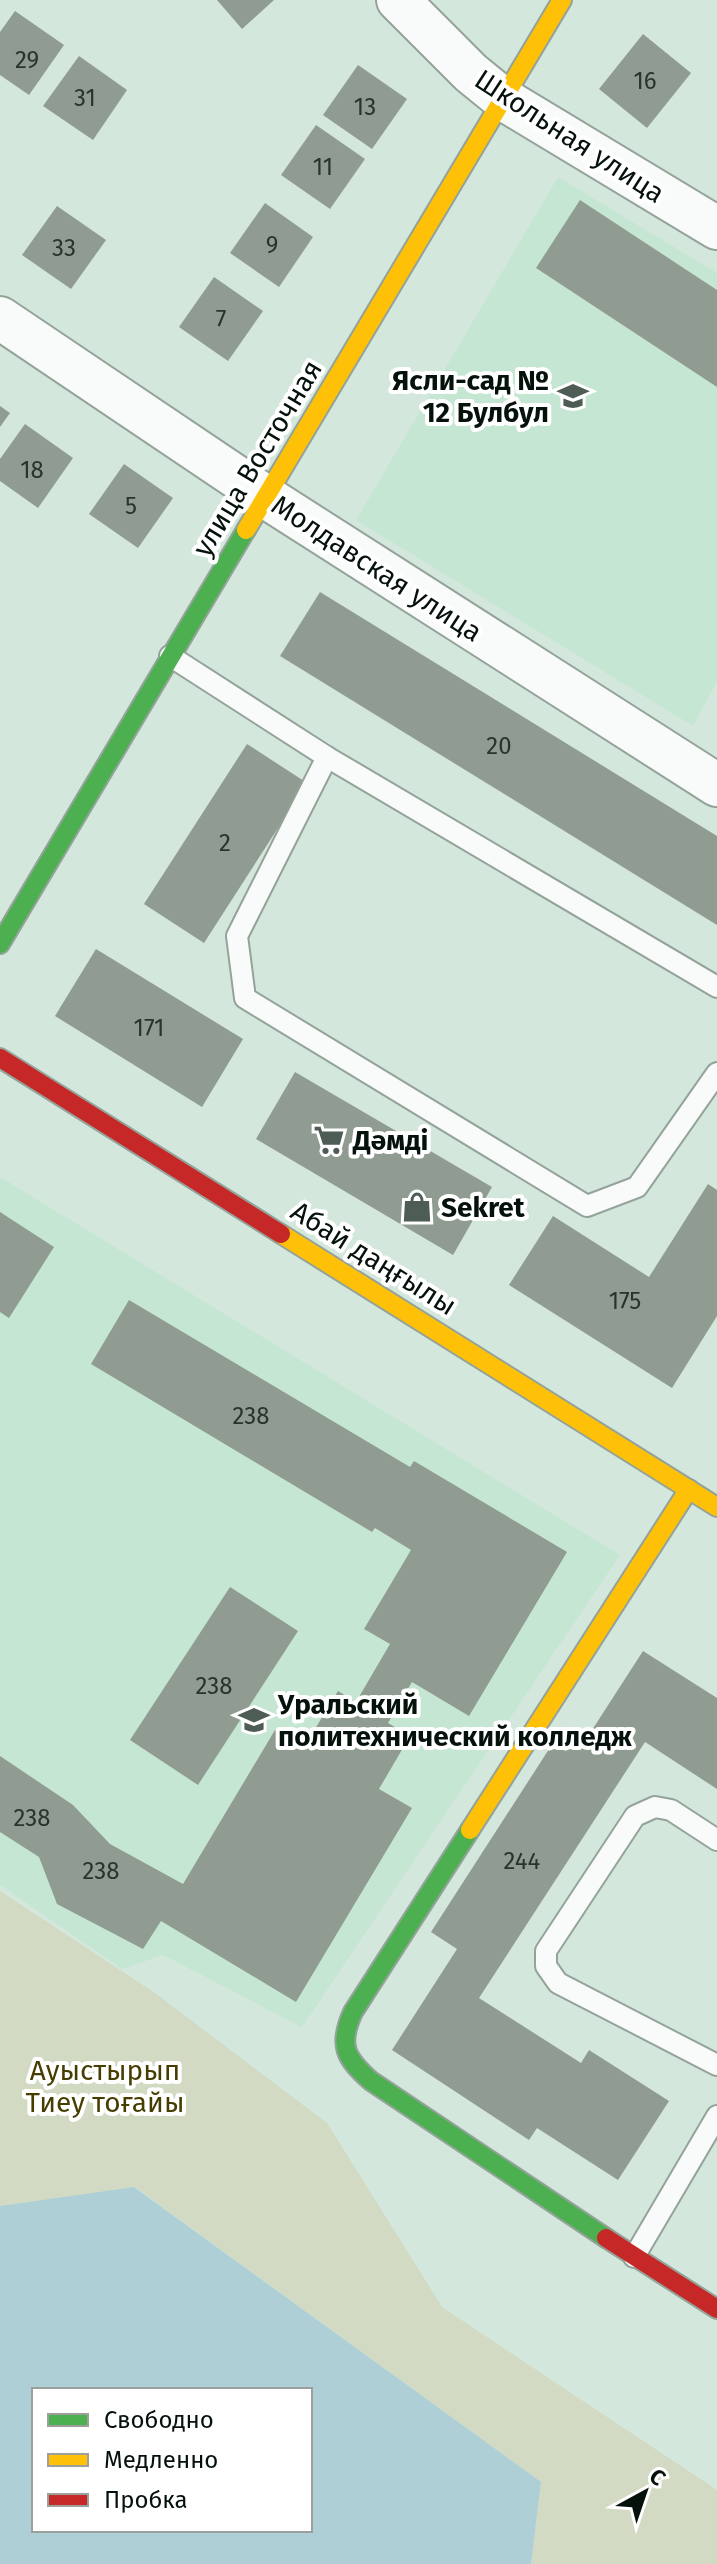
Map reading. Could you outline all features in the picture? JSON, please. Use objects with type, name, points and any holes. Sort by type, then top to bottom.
[{"type":"street","name":"Школьная улица","points":[[398,0],[471,73],[503,99],[717,228]]},
{"type":"street","name":"улица Восточная","points":[[0,944],[562,0]]},
{"type":"street","name":"Молдавская улица","points":[[0,318],[266,497],[717,785]]},
{"type":"street","name":"Абай даңғылы","points":[[0,1058],[717,1507]]},
{"type":"street","points":[[689,1489],[345,2027],[344,2044],[351,2064],[371,2081],[717,2309]]},
{"type":"lane","points":[[170,656],[327,757],[717,987]]},
{"type":"lane","points":[[327,757],[237,936],[245,998],[587,1206],[637,1187],[717,1073]]},
{"type":"lane","points":[[717,1840],[671,1810],[655,1807],[635,1816],[546,1951],[546,1966],[558,1983],[717,2065]]},
{"type":"lane","points":[[634,2257],[717,2116]]},
{"type":"shaded area","name":"Ясли-сад № 12 Булбул","points":[[558,177],[717,273],[717,681],[693,726],[356,520]]},
{"type":"shaded area","name":"Уральский политехнический колледж","points":[[0,1177],[620,1555],[302,2027],[163,1955],[122,1969],[0,1885]]},
{"type":"green space","name":"Ауыстырып Тиеу тоғайы","points":[[0,1891],[155,1993],[327,2123],[442,2307],[717,2490],[717,2564],[531,2564],[541,2482],[135,2187],[0,2206]]},
{"type":"water","points":[[134,2187],[541,2482],[531,2564],[0,2564],[0,2206]]},
{"type":"building","points":[[217,0],[274,0],[242,29]]},
{"type":"building","points":[[15,11],[64,45],[29,95],[0,75],[0,32]]},
{"type":"building","points":[[643,34],[691,73],[647,128],[599,89]]},
{"type":"building","points":[[79,56],[127,90],[93,140],[43,106]]},
{"type":"building","points":[[358,65],[407,99],[372,149],[323,115]]},
{"type":"building","points":[[316,125],[365,159],[330,209],[281,175]]},
{"type":"building","name":"Ясли-сад № 12 Булбул","points":[[580,200],[717,290],[717,387],[536,268]]},
{"type":"building","points":[[265,203],[313,237],[279,287],[230,253]]},
{"type":"building","points":[[57,206],[106,240],[71,289],[22,255]]},
{"type":"building","points":[[214,277],[263,311],[228,361],[179,327]]},
{"type":"building","points":[[0,406],[10,413],[0,427]]},
{"type":"building","points":[[25,424],[73,458],[38,508],[0,481],[0,459]]},
{"type":"building","points":[[124,464],[173,498],[138,548],[89,514]]},
{"type":"building","points":[[320,592],[717,836],[717,925],[280,656]]},
{"type":"building","points":[[247,744],[307,783],[204,943],[144,904]]},
{"type":"building","points":[[96,949],[243,1039],[202,1107],[55,1016]]},
{"type":"building","points":[[295,1072],[492,1187],[453,1255],[256,1139]]},
{"type":"building","points":[[708,1184],[717,1190],[717,1316],[672,1388],[509,1285],[553,1216],[649,1277]]},
{"type":"building","points":[[0,1212],[54,1247],[9,1318],[0,1312]]},
{"type":"building","points":[[129,1300],[410,1467],[414,1461],[567,1552],[469,1716],[412,1682],[388,1723],[410,1736],[379,1789],[412,1808],[296,2002],[161,1921],[143,1949],[57,1904],[39,1857],[0,1832],[0,1756],[73,1805],[110,1844],[183,1884],[275,1730],[304,1747],[338,1691],[356,1702],[390,1644],[364,1629],[411,1550],[375,1528],[372,1532],[91,1364]]},
{"type":"building","points":[[230,1587],[298,1631],[198,1785],[130,1740]]},
{"type":"building","points":[[643,1651],[717,1698],[717,1789],[645,1742],[479,1998],[581,2063],[589,2050],[669,2101],[618,2180],[537,2128],[529,2140],[392,2050],[457,1949],[431,1932],[562,1729],[583,1744]]},
{"type":"traffic: fast","points":[[0,944],[246,530]]},
{"type":"traffic: fast","points":[[470,1830],[353,2012],[346,2033],[347,2050],[355,2065],[371,2081],[606,2238]]},
{"type":"traffic: slow","points":[[246,530],[562,0]]},
{"type":"traffic: slow","points":[[281,1234],[717,1507]]},
{"type":"traffic: slow","points":[[470,1830],[689,1489]]},
{"type":"traffic: jam","points":[[0,1058],[281,1234]]},
{"type":"traffic: jam","points":[[606,2238],[717,2309]]},
{"type":"place","name":"Ясли-сад № 12 Булбул","points":[[573,396]]},
{"type":"place","name":"Дəмді","points":[[329,1140]]},
{"type":"place","name":"Sekret","points":[[417,1207]]},
{"type":"place","name":"Уральский политехнический колледж","points":[[254,1720]]}]
